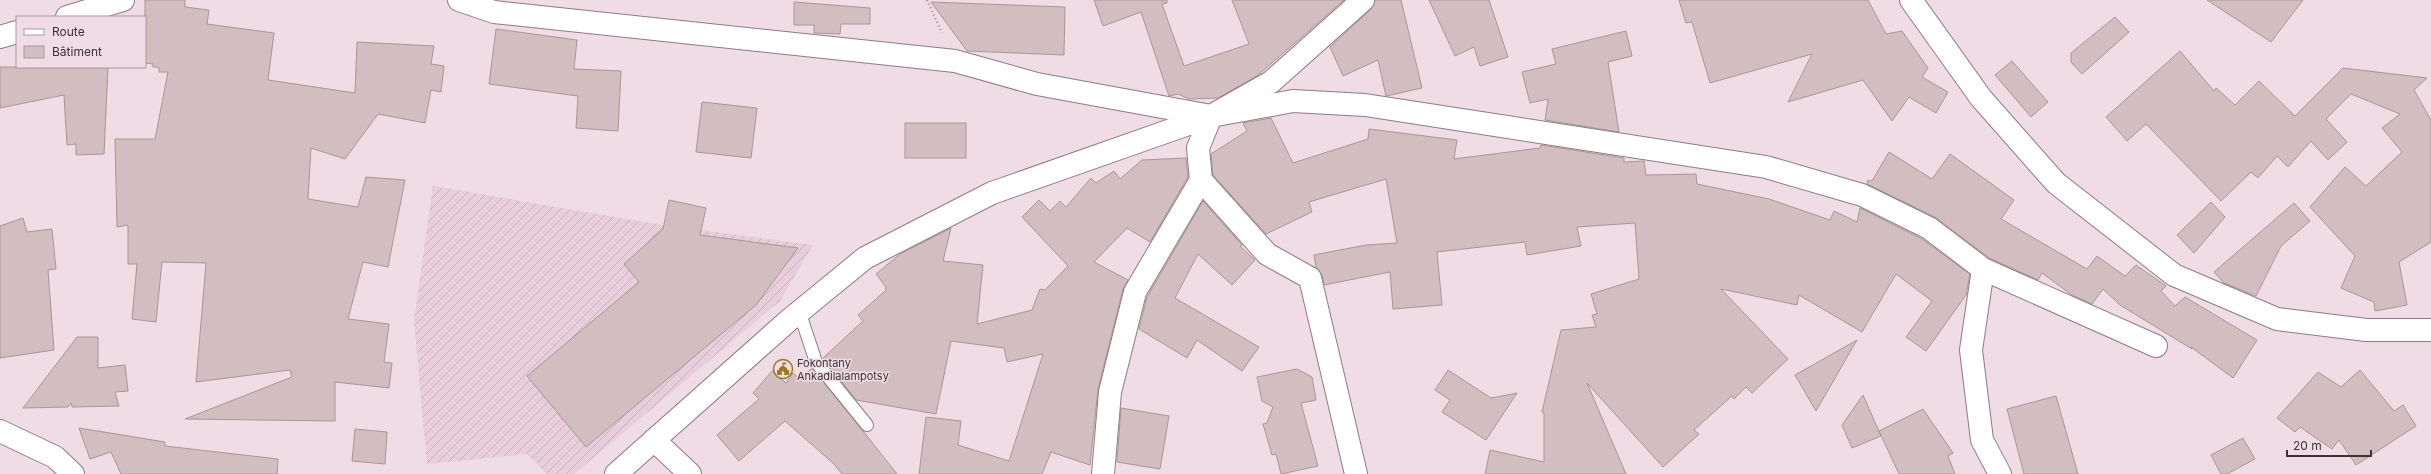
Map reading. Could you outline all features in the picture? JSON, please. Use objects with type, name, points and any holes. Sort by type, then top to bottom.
[{"type":"street","points":[[70,16],[123,0]]},
{"type":"street","points":[[459,0],[494,12],[955,61],[1037,84],[1211,116]]},
{"type":"street","points":[[1104,474],[1110,392],[1135,292],[1201,180],[1198,148],[1211,116],[1271,82],[1363,0]]},
{"type":"street","points":[[1911,0],[1981,98],[2056,183],[2174,275],[2277,319],[2366,330],[2431,330]]},
{"type":"street","points":[[0,37],[16,32]]},
{"type":"street","points":[[616,474],[799,311],[865,258],[992,193],[1211,116],[1293,101],[1365,105],[1766,167],[1862,196],[1929,228],[1983,269],[2156,346]]},
{"type":"street","points":[[1201,180],[1267,254],[1310,278],[1356,474]]},
{"type":"street","points":[[1983,269],[1971,350],[1982,440],[2000,474]]},
{"type":"street","points":[[0,431],[55,457],[73,474]]},
{"type":"street","points":[[654,440],[690,474]]},
{"type":"lane","points":[[799,311],[816,362],[867,425]]},
{"type":"path","points":[[927,0],[955,61]]},
{"type":"shaded area","points":[[433,186],[668,226],[813,245],[780,301],[574,474],[547,474],[527,454],[427,464],[414,321]]},
{"type":"building","points":[[145,0],[185,0],[185,7],[209,10],[207,24],[274,33],[268,80],[355,93],[357,42],[434,46],[431,64],[444,66],[441,92],[431,90],[425,123],[378,114],[345,159],[311,148],[308,199],[358,207],[366,177],[405,180],[388,267],[363,262],[348,319],[389,324],[384,362],[392,363],[389,388],[335,382],[335,421],[185,419],[292,377],[290,370],[196,382],[206,263],[162,262],[156,322],[132,319],[137,264],[128,264],[128,225],[117,227],[115,139],[155,139],[168,72],[159,72],[159,67],[153,67],[153,64],[146,63]]},
{"type":"building","points":[[1094,0],[1167,0],[1167,3],[1162,4],[1184,66],[1249,44],[1232,0],[1344,0],[1257,76],[1218,98],[1189,99],[1178,94],[1169,96],[1141,12],[1103,26]]},
{"type":"building","points":[[1375,0],[1401,0],[1422,88],[1386,96],[1378,60],[1343,76],[1330,47],[1371,9]]},
{"type":"building","points":[[1429,0],[1489,0],[1508,57],[1480,66],[1474,47],[1455,56]]},
{"type":"building","points":[[1679,0],[1868,0],[1886,34],[1902,31],[1928,68],[1922,77],[1948,92],[1936,113],[1909,97],[1892,121],[1863,80],[1788,102],[1812,54],[1710,83],[1692,22],[1686,23]]},
{"type":"building","points":[[2207,0],[2303,0],[2271,42]]},
{"type":"building","points":[[794,2],[870,8],[870,24],[841,24],[840,34],[814,33],[814,25],[794,25]]},
{"type":"building","points":[[931,2],[1065,7],[1064,55],[967,51]]},
{"type":"building","points":[[2115,17],[2129,32],[2082,74],[2071,62],[2071,53]]},
{"type":"building","points":[[496,29],[577,40],[574,69],[621,71],[618,131],[576,128],[578,96],[489,84]]},
{"type":"building","points":[[1626,31],[1632,56],[1608,62],[1619,132],[1545,120],[1548,99],[1530,103],[1522,72],[1556,64],[1552,49]]},
{"type":"building","points":[[2180,51],[2214,91],[2216,88],[2235,105],[2259,81],[2295,116],[2343,68],[2427,78],[2414,90],[2431,120],[2431,242],[2399,262],[2407,305],[2375,311],[2374,302],[2341,288],[2355,256],[2310,207],[2345,167],[2366,186],[2402,152],[2382,128],[2400,114],[2351,94],[2326,119],[2347,142],[2328,160],[2311,141],[2288,167],[2277,156],[2258,178],[2251,172],[2221,201],[2146,124],[2127,141],[2106,117]]},
{"type":"building","points":[[2012,61],[2048,102],[2031,117],[1995,75]]},
{"type":"building","points":[[0,67],[108,68],[104,154],[76,155],[76,144],[67,145],[64,95],[0,108]]},
{"type":"building","points":[[702,102],[757,108],[751,158],[696,152]]},
{"type":"building","points":[[1271,118],[1293,163],[1368,139],[1369,129],[1457,140],[1454,159],[1540,148],[1541,145],[1624,158],[1624,162],[1644,161],[1646,175],[1696,174],[1697,184],[1769,199],[1830,220],[1834,211],[1857,222],[1860,208],[1922,239],[1970,274],[1966,295],[1926,351],[1906,337],[1932,301],[1896,274],[1862,332],[1799,295],[1797,305],[1721,289],[1788,359],[1752,393],[1746,387],[1734,399],[1732,396],[1694,430],[1699,434],[1663,467],[1587,383],[1626,474],[1485,474],[1490,450],[1544,462],[1544,413],[1542,412],[1561,330],[1596,327],[1592,315],[1597,314],[1591,294],[1639,279],[1635,223],[1577,227],[1581,246],[1527,255],[1525,242],[1437,252],[1442,305],[1393,309],[1390,272],[1324,285],[1322,275],[1316,267],[1314,255],[1366,245],[1397,243],[1386,179],[1309,202],[1312,212],[1266,234],[1213,175],[1211,154],[1247,131],[1243,123]]},
{"type":"building","points":[[905,123],[966,123],[966,158],[905,158]]},
{"type":"building","points":[[1889,152],[1932,179],[1950,154],[2014,200],[2001,219],[2087,269],[2097,256],[2125,276],[2136,265],[2166,286],[2161,291],[2175,306],[2185,297],[2257,340],[2233,378],[2191,347],[2192,349],[2120,305],[2103,289],[2092,304],[2072,295],[2042,273],[2038,280],[1989,258],[1935,217],[1867,184],[1868,180],[1872,181]]},
{"type":"building","points":[[1186,158],[1188,177],[1150,242],[1127,228],[1094,262],[1128,280],[1123,289],[1098,389],[1090,465],[1051,452],[1042,474],[919,474],[926,417],[961,421],[958,445],[1009,461],[1043,354],[1007,362],[1004,348],[951,341],[936,414],[856,400],[823,358],[863,321],[858,315],[885,291],[886,287],[876,274],[900,254],[951,228],[943,261],[983,265],[977,324],[1032,310],[1040,289],[1045,290],[1068,266],[1022,217],[1039,200],[1050,211],[1060,201],[1066,207],[1091,178],[1096,183],[1114,171],[1120,179],[1142,160]]},
{"type":"building","points":[[669,200],[706,208],[700,235],[798,248],[756,305],[586,447],[527,376],[639,282],[624,264],[663,229]]},
{"type":"building","points":[[1203,201],[1242,245],[1240,246],[1255,260],[1232,285],[1198,254],[1175,298],[1259,347],[1242,371],[1197,340],[1187,358],[1139,329],[1147,297]]},
{"type":"building","points":[[2211,202],[2225,217],[2194,253],[2177,235]]},
{"type":"building","points":[[2294,203],[2310,221],[2281,246],[2256,296],[2224,283],[2214,272]]},
{"type":"building","points":[[23,218],[27,232],[52,229],[56,269],[48,270],[54,350],[0,358],[0,226]]},
{"type":"building","points":[[77,337],[98,337],[98,368],[125,365],[128,391],[115,392],[119,406],[72,407],[71,403],[68,407],[23,408]]},
{"type":"building","points":[[1857,340],[1816,411],[1795,375]]},
{"type":"building","points":[[812,368],[897,474],[842,474],[834,464],[785,421],[739,461],[717,435],[759,399],[753,393],[772,371],[786,383],[793,373],[800,379]]},
{"type":"building","points":[[1297,369],[1312,377],[1316,400],[1301,403],[1318,466],[1281,474],[1276,454],[1272,455],[1263,424],[1267,423],[1273,407],[1262,401],[1257,377]]},
{"type":"building","points":[[1448,370],[1491,398],[1517,393],[1486,440],[1442,412],[1450,400],[1435,390]]},
{"type":"building","points":[[2360,370],[2394,411],[2403,405],[2416,426],[2356,465],[2339,440],[2332,449],[2300,427],[2295,432],[2277,418],[2318,372],[2341,387]]},
{"type":"building","points":[[1863,395],[1881,436],[1852,448],[1842,425]]},
{"type":"building","points":[[2056,396],[2078,474],[2024,474],[2007,409]]},
{"type":"building","points":[[1121,408],[1169,416],[1160,469],[1117,462]]},
{"type":"building","points":[[1923,409],[1953,453],[1948,456],[1955,474],[1899,474],[1879,431]]},
{"type":"building","points":[[79,428],[165,442],[165,446],[278,459],[277,474],[121,474],[111,452],[90,459]]},
{"type":"building","points":[[355,429],[387,432],[385,464],[352,461]]},
{"type":"building","points":[[2243,438],[2255,459],[2227,474],[2221,474],[2211,455]]},
{"type":"place","name":"Fokontany Ankadilalampotsy","points":[[783,369]]}]
